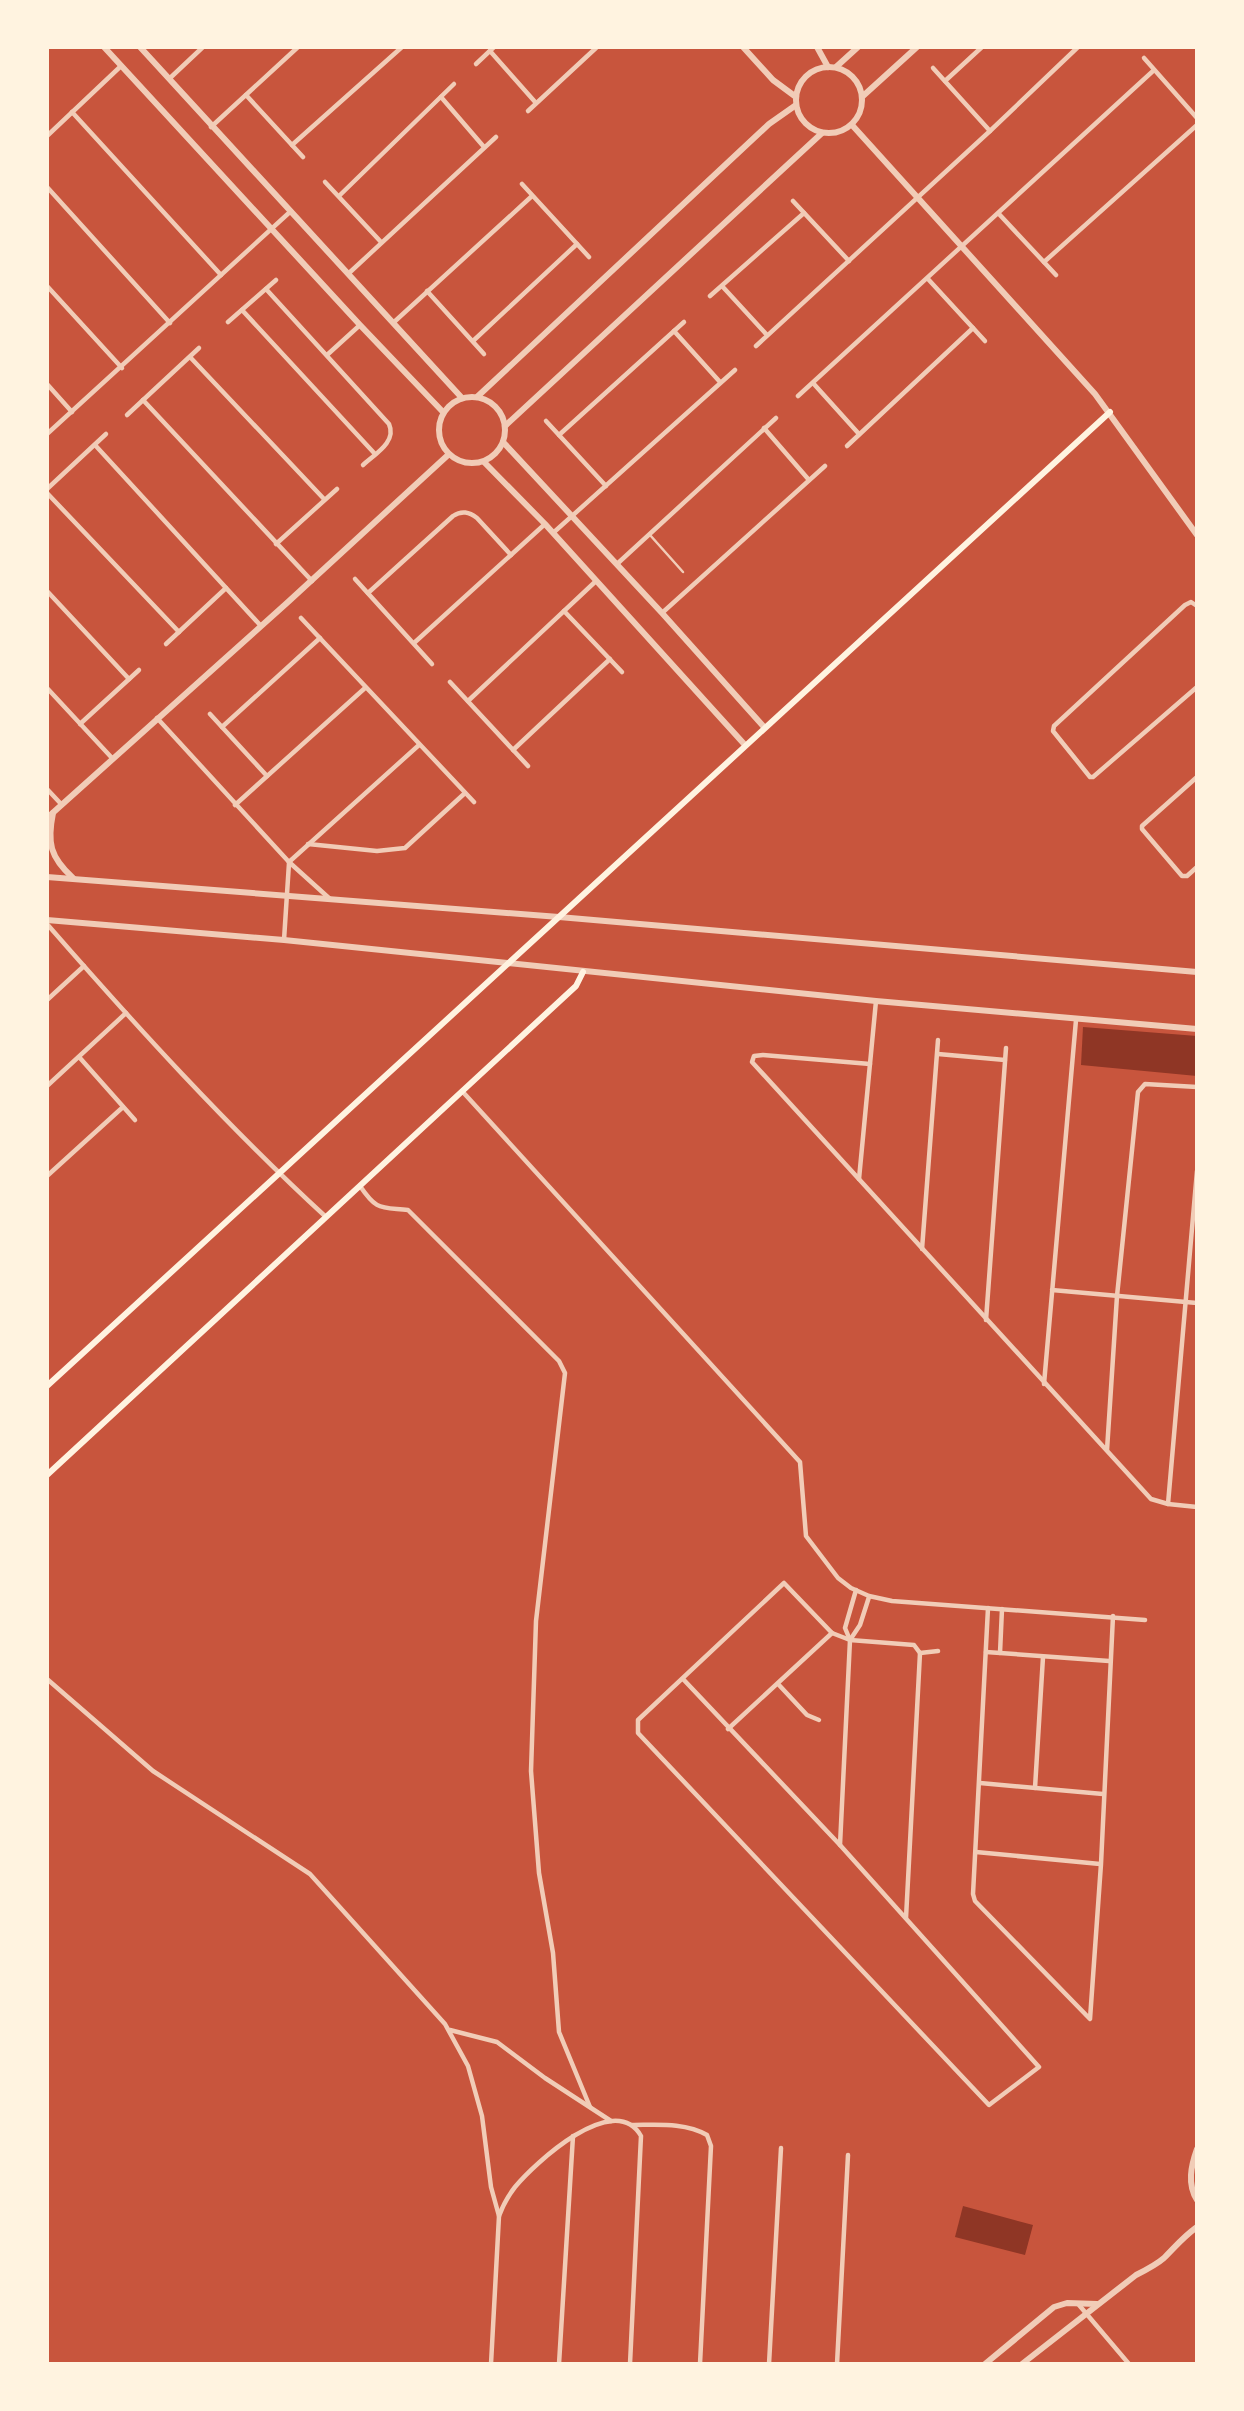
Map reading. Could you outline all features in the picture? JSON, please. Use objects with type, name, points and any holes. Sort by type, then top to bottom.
[{"type":"main road","points":[[47,1386],[1110,412]]},
{"type":"main road","points":[[47,1475],[576,986],[583,972]]},
{"type":"street","points":[[104,47],[443,412]]},
{"type":"street","points":[[140,47],[462,398]]},
{"type":"street","points":[[169,79],[202,47]]},
{"type":"street","points":[[211,127],[298,47]]},
{"type":"street","points":[[528,111],[597,47]]},
{"type":"street","points":[[743,47],[796,101],[805,122],[822,133]]},
{"type":"street","points":[[505,426],[822,133],[843,131],[852,125],[862,107],[863,96],[854,77],[832,67],[817,47]]},
{"type":"street","points":[[477,397],[796,101],[800,85],[807,75],[817,69],[832,67],[858,47]]},
{"type":"street","points":[[863,96],[917,47]]},
{"type":"street","points":[[945,81],[982,47]]},
{"type":"street","points":[[756,346],[1078,47]]},
{"type":"street","points":[[292,145],[397,49]]},
{"type":"street","points":[[476,64],[492,49],[536,103]]},
{"type":"street","points":[[1144,58],[1197,118]]},
{"type":"street","points":[[47,136],[121,66]]},
{"type":"street","points":[[933,68],[990,131]]},
{"type":"street","points":[[798,396],[963,248],[1153,71]]},
{"type":"street","points":[[339,196],[454,85]]},
{"type":"street","points":[[246,95],[303,157]]},
{"type":"street","points":[[441,97],[484,147]]},
{"type":"street","points":[[72,112],[221,275]]},
{"type":"street","points":[[852,125],[1110,412],[1197,535]]},
{"type":"street","points":[[1044,261],[1197,125]]},
{"type":"street","points":[[348,274],[496,137]]},
{"type":"street","points":[[325,182],[381,242]]},
{"type":"street","points":[[522,184],[589,257]]},
{"type":"street","points":[[47,187],[170,323]]},
{"type":"street","points":[[393,323],[532,196]]},
{"type":"street","points":[[793,201],[849,261]]},
{"type":"street","points":[[47,434],[292,210]]},
{"type":"street","points":[[710,296],[804,213]]},
{"type":"street","points":[[999,214],[1056,275]]},
{"type":"street","points":[[472,341],[576,244]]},
{"type":"street","points":[[928,279],[985,341]]},
{"type":"street","points":[[228,321],[276,280]]},
{"type":"street","points":[[47,286],[122,368]]},
{"type":"street","points":[[722,286],[767,335]]},
{"type":"street","points":[[266,289],[389,425],[391,437],[363,465]]},
{"type":"street","points":[[427,291],[484,354]]},
{"type":"street","points":[[242,310],[375,454]]},
{"type":"street","points":[[559,435],[684,321]]},
{"type":"street","points":[[327,355],[360,325]]},
{"type":"street","points":[[847,446],[974,328]]},
{"type":"street","points":[[674,331],[721,383]]},
{"type":"street","points":[[127,415],[199,348]]},
{"type":"street","points":[[190,357],[324,499]]},
{"type":"street","points":[[553,533],[735,370]]},
{"type":"street","points":[[813,383],[859,434]]},
{"type":"street","points":[[47,384],[72,412]]},
{"type":"street","points":[[477,397],[493,404],[503,418],[503,442],[499,450],[484,462],[465,463],[448,454],[439,439],[438,430],[443,412],[454,402],[462,398],[477,397]]},
{"type":"street","points":[[143,400],[312,580]]},
{"type":"street","points":[[617,564],[776,418]]},
{"type":"street","points":[[546,421],[606,486]]},
{"type":"street","points":[[764,428],[809,480]]},
{"type":"street","points":[[106,433],[47,491],[179,632]]},
{"type":"street","points":[[503,442],[764,727]]},
{"type":"street","points":[[95,445],[261,626]]},
{"type":"street","points":[[47,818],[448,454]]},
{"type":"street","points":[[484,462],[545,524],[745,745]]},
{"type":"street","points":[[662,613],[825,466]]},
{"type":"street","points":[[276,544],[337,489]]},
{"type":"street","points":[[368,593],[453,516],[462,512],[477,518],[511,555]]},
{"type":"street","points":[[414,643],[545,524]]},
{"type":"street","points":[[355,579],[432,664]]},
{"type":"street","points":[[468,701],[596,580]]},
{"type":"street","points":[[166,644],[226,588]]},
{"type":"street","points":[[47,591],[129,679]]},
{"type":"street","points":[[1197,606],[1191,602],[1185,605],[1054,726],[1053,731],[1090,777],[1093,777],[1197,687]]},
{"type":"street","points":[[564,611],[622,672]]},
{"type":"street","points":[[301,618],[474,802]]},
{"type":"street","points":[[222,727],[320,638]]},
{"type":"street","points":[[513,750],[610,659]]},
{"type":"street","points":[[80,724],[139,670]]},
{"type":"street","points":[[450,682],[528,766]]},
{"type":"street","points":[[47,688],[112,758]]},
{"type":"street","points":[[235,805],[365,688]]},
{"type":"street","points":[[210,714],[267,776]]},
{"type":"street","points":[[157,718],[289,863],[332,900]]},
{"type":"street","points":[[284,940],[289,863],[419,745]]},
{"type":"street","points":[[1197,777],[1142,826],[1142,831],[1182,876],[1187,876],[1197,867]]},
{"type":"street","points":[[47,789],[62,805]]},
{"type":"street","points":[[308,844],[377,851],[398,850],[411,843],[465,793]]},
{"type":"street","points":[[53,812],[50,833],[53,855],[74,879]]},
{"type":"street","points":[[47,877],[559,917],[1197,972]]},
{"type":"street","points":[[47,922],[284,940],[876,1001],[1197,1029]]},
{"type":"street","points":[[47,922],[126,1013],[278,1174],[326,1217]]},
{"type":"street","points":[[47,1000],[84,966]]},
{"type":"street","points":[[859,1180],[876,1001]]},
{"type":"street","points":[[47,1086],[126,1013]]},
{"type":"street","points":[[1044,1385],[1076,1020]]},
{"type":"street","points":[[922,1250],[939,1040]]},
{"type":"street","points":[[986,1321],[1006,1048]]},
{"type":"street","points":[[938,1054],[1005,1060]]},
{"type":"street","points":[[870,1064],[762,1055],[754,1056],[752,1062],[1044,1385],[1151,1499],[1197,1507]]},
{"type":"street","points":[[79,1058],[135,1120]]},
{"type":"street","points":[[1107,1451],[1118,1296],[1138,1092],[1145,1084],[1197,1087]]},
{"type":"street","points":[[462,1091],[800,1462],[806,1536],[838,1578],[869,1596],[892,1601],[1145,1619]]},
{"type":"street","points":[[47,1176],[123,1107]]},
{"type":"street","points":[[1168,1504],[1197,1171]]},
{"type":"street","points":[[360,1186],[372,1203],[381,1208],[408,1210],[559,1361],[565,1373],[536,1621],[531,1772],[540,1872],[553,1953],[559,2032],[590,2107]]},
{"type":"street","points":[[1052,1290],[1197,1303]]},
{"type":"street","points":[[683,1679],[840,1845],[906,1919],[1039,2067],[989,2105],[638,1733],[638,1720],[784,1583],[832,1633],[850,1640],[914,1645],[920,1653],[906,1919]]},
{"type":"street","points":[[840,1845],[850,1640],[845,1628],[856,1590]]},
{"type":"street","points":[[850,1640],[860,1625],[869,1596]]},
{"type":"street","points":[[988,1608],[973,1894],[975,1901],[1090,2019],[1101,1864],[1113,1616]]},
{"type":"street","points":[[1000,1653],[1002,1609]]},
{"type":"street","points":[[728,1729],[779,1685],[832,1633]]},
{"type":"street","points":[[920,1653],[938,1651]]},
{"type":"street","points":[[986,1652],[1109,1661]]},
{"type":"street","points":[[1035,1788],[1043,1657]]},
{"type":"street","points":[[47,1679],[153,1771],[310,1874],[449,2030],[468,2066],[482,2116],[491,2188],[499,2216]]},
{"type":"street","points":[[779,1685],[807,1715],[819,1720]]},
{"type":"street","points":[[980,1783],[1103,1794]]},
{"type":"street","points":[[976,1852],[1101,1864]]},
{"type":"street","points":[[449,2030],[497,2042],[545,2078],[612,2121],[631,2125],[680,2126],[698,2129],[707,2135],[711,2146],[700,2364]]},
{"type":"street","points":[[491,2364],[499,2216],[504,2202],[530,2171],[573,2136],[585,2129],[612,2121]]},
{"type":"street","points":[[631,2125],[641,2136],[631,2364]]},
{"type":"street","points":[[559,2364],[573,2136]]},
{"type":"street","points":[[769,2364],[781,2148]]},
{"type":"street","points":[[1197,2149],[1190,2171],[1197,2200]]},
{"type":"street","points":[[837,2364],[848,2155]]},
{"type":"street","points":[[1023,2364],[1031,2361],[1136,2275],[1155,2265],[1180,2239],[1197,2227]]},
{"type":"street","points":[[985,2364],[1054,2307],[1067,2303],[1097,2305]]},
{"type":"street","points":[[1079,2305],[1129,2364]]},
{"type":"lane","points":[[649,534],[683,572]]},
{"type":"shaded area","points":[[1083,1027],[1197,1036],[1197,1076],[1081,1065]]},
{"type":"shaded area","points":[[963,2206],[1033,2225],[1025,2255],[955,2237]]}]
